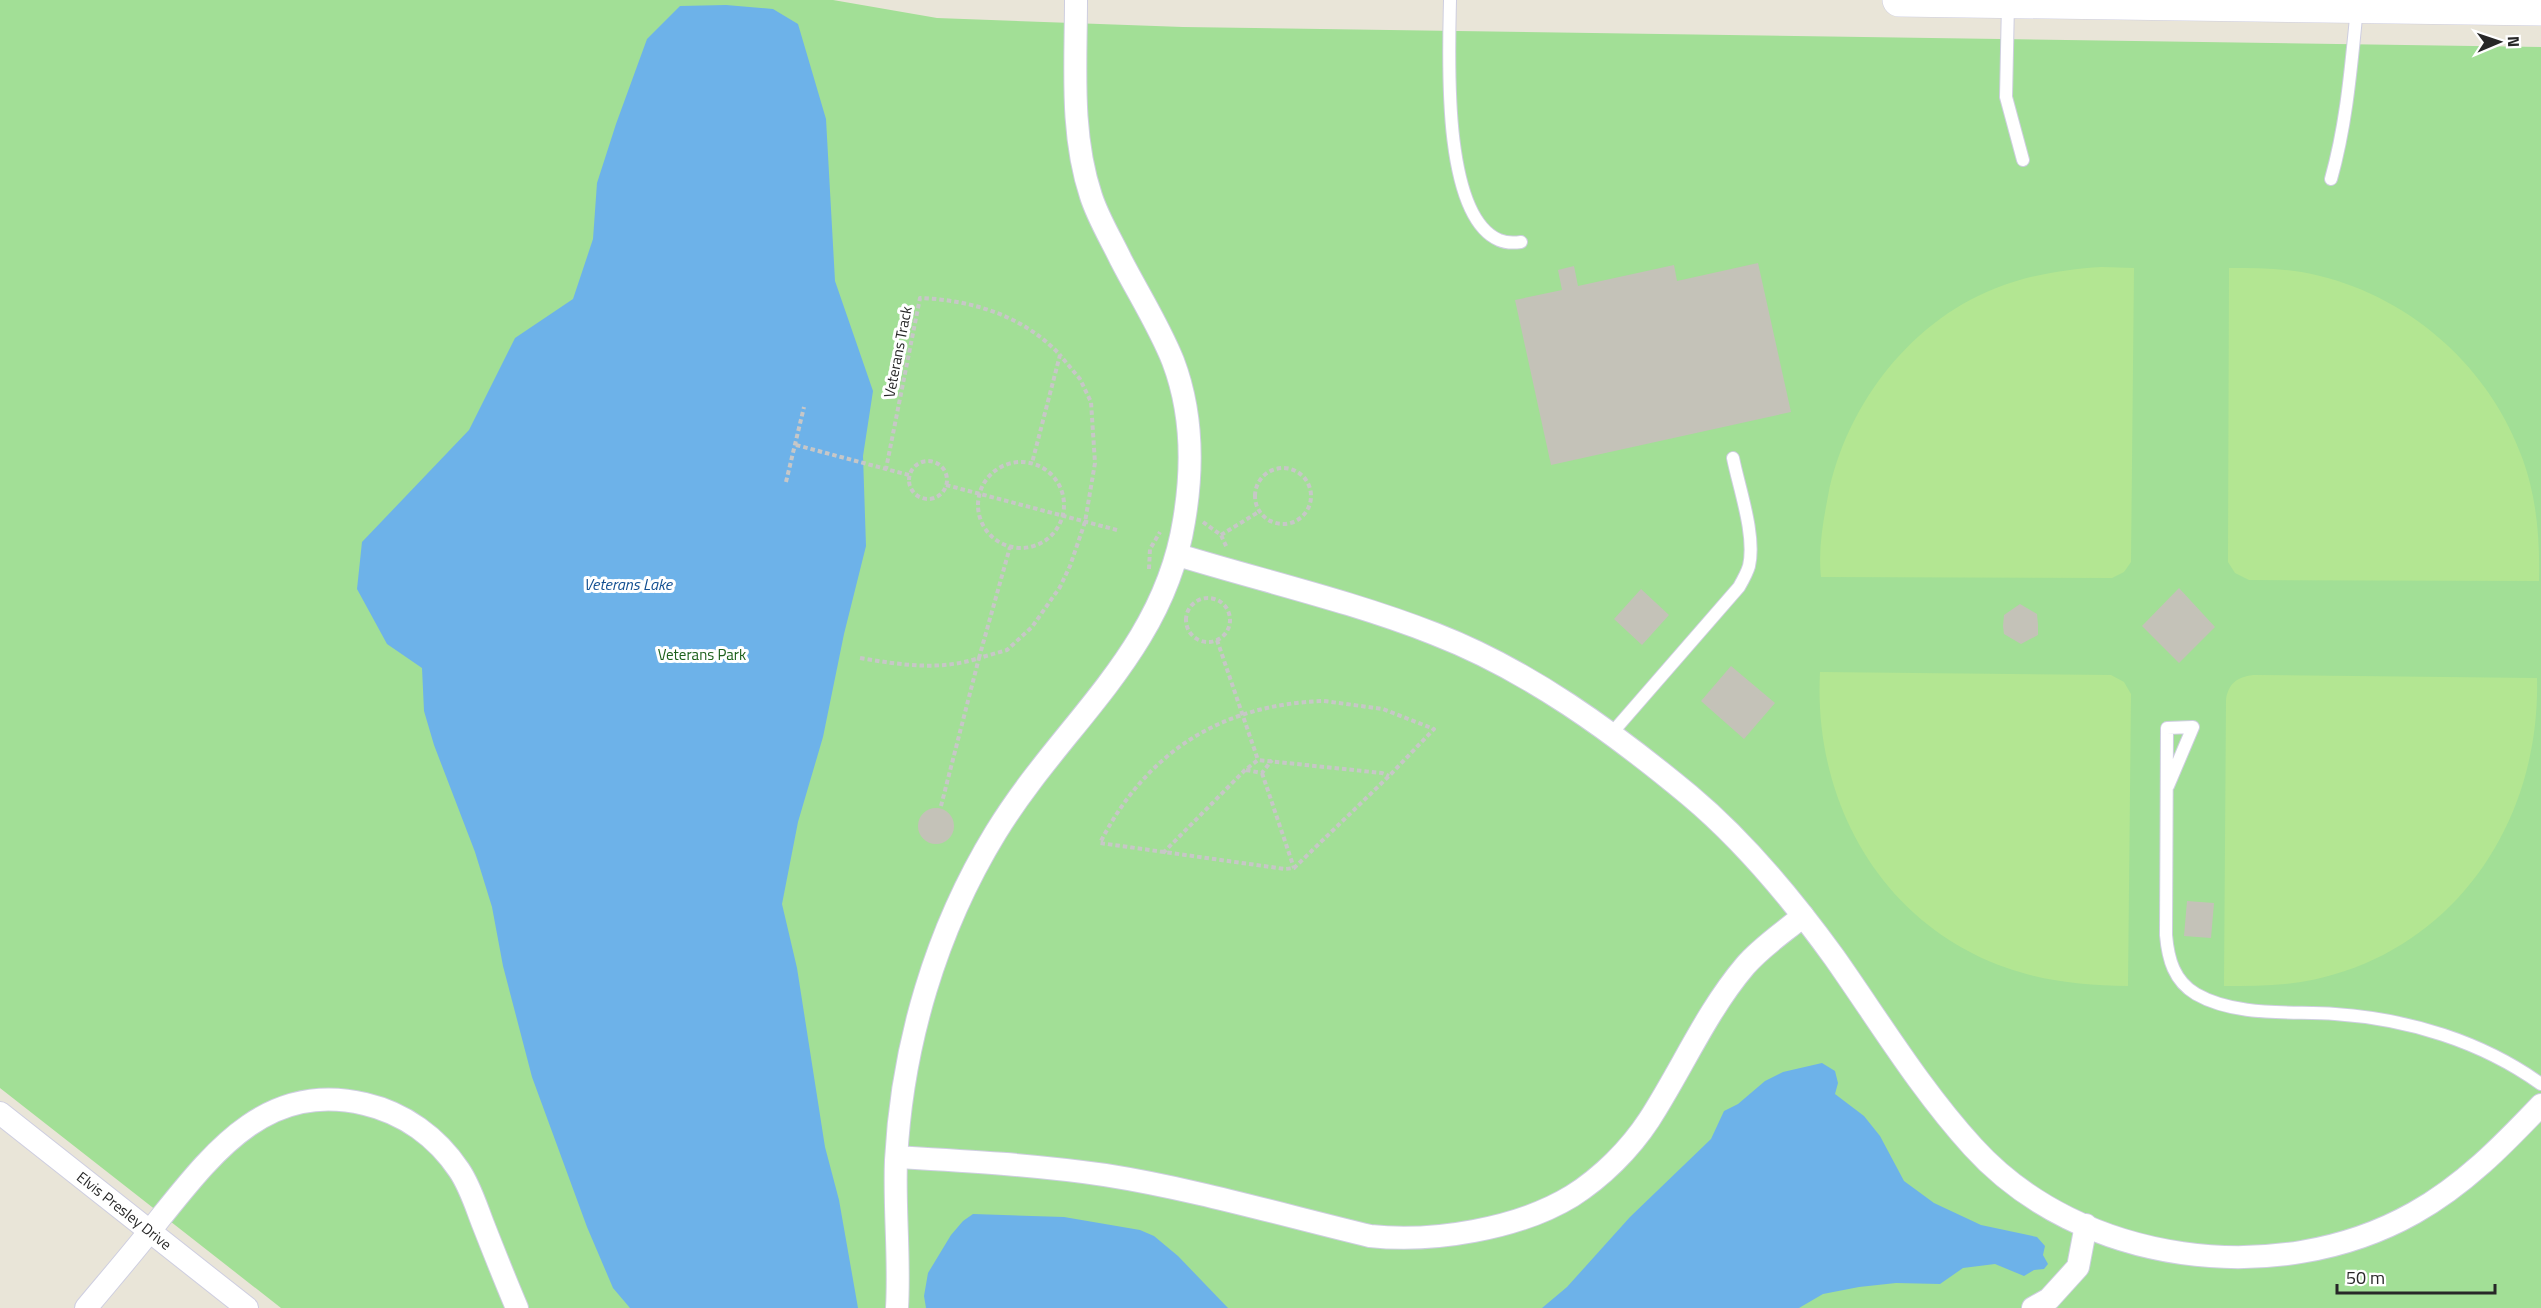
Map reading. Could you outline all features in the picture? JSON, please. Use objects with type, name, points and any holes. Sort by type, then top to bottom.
[{"type":"street","points":[[897,1308],[897,1158],[911,1042],[936,958],[955,912],[996,832],[1021,795],[1130,656],[1152,619],[1178,555],[1188,487],[1190,460],[1187,417],[1172,360],[1099,215],[1085,177],[1077,122],[1076,0]]},
{"type":"street","points":[[1899,0],[2541,9]]},
{"type":"street","points":[[1178,555],[1328,598],[1436,634],[1514,673],[1611,734],[1701,806],[1731,834],[1803,916],[1943,1112],[1976,1150],[2027,1193],[2086,1225],[2137,1244],[2200,1256],[2279,1255],[2334,1245],[2366,1235],[2410,1215],[2445,1194],[2474,1173],[2541,1105]]},
{"type":"street","points":[[897,1158],[1024,1165],[1106,1175],[1199,1194],[1370,1236],[1393,1239],[1457,1233],[1517,1220],[1571,1196],[1591,1182],[1631,1144],[1649,1120],[1732,982],[1747,964],[1803,916]]},
{"type":"street","points":[[86,1308],[224,1143],[275,1109],[304,1102],[329,1100],[354,1101],[374,1106],[414,1125],[448,1154],[461,1172],[473,1198],[517,1308]]},
{"type":"street","name":"Elvis Presley Drive","points":[[0,1113],[247,1308]]},
{"type":"street","points":[[2033,1308],[2049,1299],[2078,1267],[2086,1225]]},
{"type":"lane","points":[[1450,0],[1451,114],[1460,175],[1478,221],[1489,235],[1500,241],[1521,242]]},
{"type":"lane","points":[[2008,2],[2006,97],[2023,160]]},
{"type":"lane","points":[[2331,179],[2343,137],[2349,98],[2357,7]]},
{"type":"lane","points":[[1611,734],[1739,587],[1745,576],[1750,553],[1747,523],[1732,458]]},
{"type":"lane","points":[[2168,786],[2168,955],[2173,970],[2194,993],[2224,1005],[2248,1009],[2338,1014],[2413,1026],[2473,1046],[2517,1068],[2541,1084]]},
{"type":"path","name":"Veterans Track","points":[[860,658],[927,667],[962,664],[1007,650],[1032,627],[1060,587],[1085,522],[1095,463],[1091,402],[1080,379],[1050,344],[1034,332],[995,311],[957,301],[920,298],[886,469]]},
{"type":"path","points":[[1032,463],[1060,355]]},
{"type":"path","points":[[786,482],[804,407]]},
{"type":"path","points":[[796,445],[909,475]]},
{"type":"path","points":[[1018,461],[1032,463],[1045,469],[1055,479],[1062,492],[1064,506],[1062,516],[1054,533],[1043,542],[1021,549],[1010,547],[990,534],[981,523],[978,509],[979,493],[984,482],[999,468],[1018,461]]},
{"type":"path","points":[[922,462],[935,463],[945,472],[946,485],[935,498],[923,499],[910,487],[909,475],[912,469],[922,462]]},
{"type":"path","points":[[1280,468],[1290,469],[1305,478],[1309,486],[1310,503],[1300,518],[1283,524],[1275,522],[1260,511],[1256,493],[1264,476],[1280,468]]},
{"type":"path","points":[[946,485],[1117,530]]},
{"type":"path","points":[[1221,535],[1260,511]]},
{"type":"path","points":[[1197,519],[1215,528],[1221,535],[1228,552]]},
{"type":"path","points":[[941,806],[1010,547]]},
{"type":"path","points":[[1210,597],[1217,599],[1228,609],[1230,624],[1227,631],[1217,640],[1201,641],[1190,631],[1186,616],[1197,600],[1210,597]]},
{"type":"path","points":[[1217,640],[1258,760]]},
{"type":"path","points":[[1298,702],[1340,702],[1383,709],[1434,729],[1389,776],[1294,868],[1285,869],[1100,843],[1118,810],[1156,765],[1188,740],[1242,714],[1298,702]]},
{"type":"path","points":[[1163,853],[1245,770],[1258,760],[1382,773],[1389,776]]},
{"type":"path","points":[[1262,773],[1272,760]]},
{"type":"path","points":[[1245,770],[1262,773]]},
{"type":"path","points":[[1262,773],[1294,868]]},
{"type":"green space","name":"Veterans Park","points":[[0,0],[833,0],[937,18],[1183,27],[2541,47],[2541,1308],[281,1308],[0,1088]]},
{"type":"green space","points":[[2102,267],[2134,268],[2131,562],[2124,572],[2112,578],[1821,577],[1823,526],[1837,462],[1850,429],[1868,397],[1889,368],[1913,342],[1941,319],[1971,299],[2004,285],[2040,275]]},
{"type":"green space","points":[[2229,268],[2297,271],[2354,287],[2417,320],[2444,342],[2491,396],[2509,427],[2523,460],[2532,490],[2537,520],[2539,581],[2249,580],[2235,573],[2228,562]]},
{"type":"green space","points":[[1820,672],[2111,675],[2124,682],[2131,694],[2128,986],[2067,982],[2037,977],[2007,968],[1963,948],[1924,921],[1891,889],[1864,852],[1843,811],[1829,766],[1821,720]]},
{"type":"green space","points":[[2253,675],[2537,678],[2534,732],[2523,784],[2504,832],[2477,875],[2443,913],[2402,944],[2354,968],[2301,982],[2224,986],[2226,700],[2234,682]]},
{"type":"water","name":"Veterans Lake","points":[[726,5],[773,9],[798,24],[826,119],[835,281],[873,391],[863,456],[866,546],[844,634],[823,737],[798,822],[782,904],[797,968],[825,1147],[839,1200],[858,1308],[630,1308],[613,1288],[587,1227],[532,1077],[503,966],[492,907],[475,852],[434,745],[424,711],[422,668],[387,644],[357,589],[362,542],[469,430],[515,338],[573,299],[593,239],[597,183],[647,39],[680,6]]},
{"type":"water","points":[[1822,1063],[1835,1071],[1838,1083],[1835,1094],[1864,1116],[1880,1136],[1904,1181],[1934,1203],[1981,1225],[2037,1237],[2045,1246],[2043,1255],[2048,1264],[2044,1269],[2034,1270],[2024,1276],[1995,1264],[1963,1268],[1940,1284],[1896,1283],[1859,1287],[1823,1294],[1799,1308],[1542,1308],[1567,1287],[1630,1217],[1711,1139],[1724,1111],[1738,1104],[1765,1081],[1783,1072]]},
{"type":"water","points":[[973,1214],[1064,1217],[1140,1230],[1154,1236],[1178,1256],[1228,1308],[926,1308],[924,1296],[928,1273],[951,1235],[963,1221]]},
{"type":"building","points":[[1758,263],[1791,412],[1551,465],[1515,300],[1562,290],[1558,270],[1574,266],[1578,286],[1674,265],[1677,281]]},
{"type":"building","points":[[2179,588],[2215,627],[2179,663],[2142,626]]},
{"type":"building","points":[[1641,589],[1669,615],[1642,645],[1614,619]]},
{"type":"building","points":[[2020,604],[2037,614],[2038,625],[2038,635],[2021,644],[2004,634],[2003,626],[2004,615]]},
{"type":"building","points":[[1731,666],[1775,703],[1744,739],[1701,701]]},
{"type":"building","points":[[936,808],[949,813],[954,826],[949,839],[936,844],[923,839],[918,826],[923,813]]},
{"type":"building","points":[[2187,901],[2214,903],[2211,938],[2184,936]]}]
